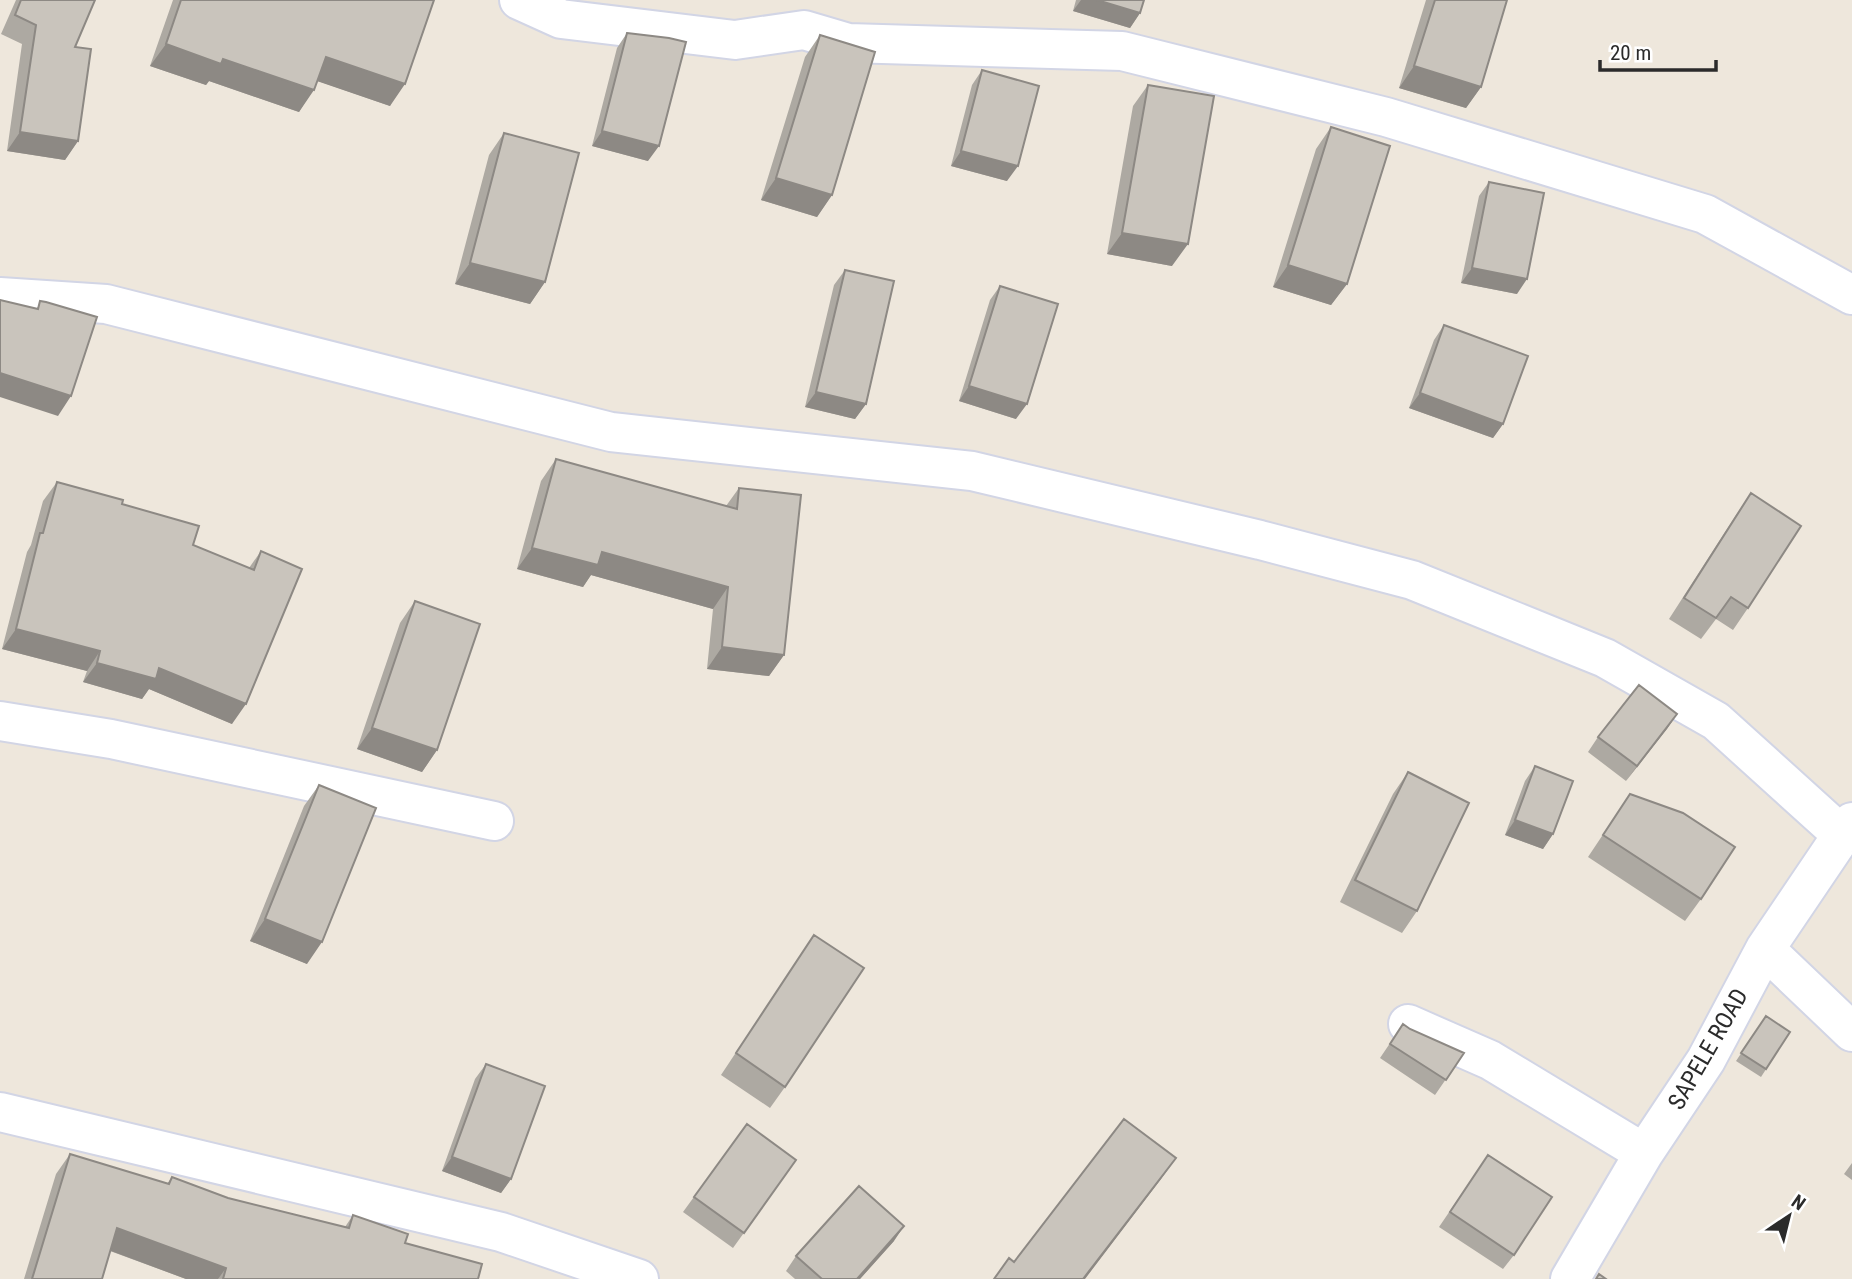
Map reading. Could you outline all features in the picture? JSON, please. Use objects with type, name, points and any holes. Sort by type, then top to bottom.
[{"type":"street","points":[[519,0],[561,19],[735,40],[804,30],[849,43],[1122,51],[1386,117],[1704,214],[1852,295]]},
{"type":"street","points":[[0,297],[106,304],[611,432],[972,471],[1260,540],[1412,580],[1605,658],[1716,721],[1847,828]]},
{"type":"street","points":[[0,721],[111,739],[494,821]]},
{"type":"street","name":"SAPELE ROAD","points":[[1570,1279],[1644,1153],[1706,1060],[1765,949],[1847,828]]},
{"type":"street","points":[[1765,949],[1852,1032]]},
{"type":"street","points":[[1408,1024],[1490,1060],[1644,1153]]},
{"type":"street","points":[[0,1112],[501,1233],[639,1279]]},
{"type":"building","points":[[21,0],[95,0],[75,47],[91,49],[78,141],[20,132],[36,25],[15,15]]},
{"type":"building","points":[[181,0],[434,0],[405,84],[326,57],[314,90],[223,59],[221,64],[166,44]]},
{"type":"building","points":[[1097,0],[1144,0],[1140,13]]},
{"type":"building","points":[[1435,0],[1507,0],[1481,87],[1414,66]]},
{"type":"building","points":[[627,33],[686,42],[659,146],[602,131]]},
{"type":"building","points":[[820,35],[875,52],[832,195],[776,178]]},
{"type":"building","points":[[982,70],[1039,86],[1018,166],[961,151]]},
{"type":"building","points":[[1148,85],[1214,96],[1188,244],[1122,233]]},
{"type":"building","points":[[1331,127],[1390,146],[1347,284],[1288,265]]},
{"type":"building","points":[[504,133],[579,153],[545,282],[470,263]]},
{"type":"building","points":[[1489,182],[1544,193],[1527,279],[1472,268]]},
{"type":"building","points":[[845,270],[894,281],[866,404],[816,392]]},
{"type":"building","points":[[1000,286],[1058,304],[1027,404],[969,386]]},
{"type":"building","points":[[0,300],[38,309],[40,301],[46,302],[97,317],[71,396],[0,373]]},
{"type":"building","points":[[1444,325],[1528,356],[1503,424],[1420,393]]},
{"type":"building","points":[[556,459],[737,509],[739,488],[801,495],[784,655],[722,647],[728,587],[602,552],[598,565],[532,548]]},
{"type":"building","points":[[57,482],[123,500],[122,504],[199,526],[193,545],[254,570],[261,551],[302,569],[246,704],[159,668],[156,679],[97,663],[100,651],[16,629],[40,533],[43,533]]},
{"type":"building","points":[[1751,493],[1801,526],[1748,608],[1731,597],[1716,618],[1684,598]]},
{"type":"building","points":[[415,601],[480,624],[437,750],[372,728]]},
{"type":"building","points":[[1639,685],[1677,714],[1637,766],[1598,737]]},
{"type":"building","points":[[1535,766],[1573,781],[1553,834],[1515,820]]},
{"type":"building","points":[[1408,772],[1469,803],[1417,911],[1355,880]]},
{"type":"building","points":[[319,785],[376,808],[322,942],[265,919]]},
{"type":"building","points":[[1630,794],[1683,813],[1735,847],[1701,899],[1603,835]]},
{"type":"building","points":[[814,935],[864,968],[785,1087],[736,1053]]},
{"type":"building","points":[[1766,1016],[1790,1032],[1766,1069],[1741,1053]]},
{"type":"building","points":[[1403,1024],[1464,1053],[1446,1080],[1390,1044]]},
{"type":"building","points":[[486,1064],[545,1086],[511,1179],[452,1157]]},
{"type":"building","points":[[1124,1119],[1176,1158],[1083,1279],[994,1279],[1009,1258],[1014,1262]]},
{"type":"building","points":[[747,1124],[796,1160],[744,1233],[694,1197]]},
{"type":"building","points":[[70,1154],[169,1184],[172,1177],[228,1198],[349,1228],[353,1215],[408,1234],[405,1243],[482,1264],[478,1279],[223,1279],[226,1268],[117,1228],[102,1279],[32,1279]]},
{"type":"building","points":[[1488,1155],[1552,1197],[1514,1255],[1450,1212]]},
{"type":"building","points":[[859,1186],[904,1226],[857,1279],[822,1279],[796,1256]]}]
